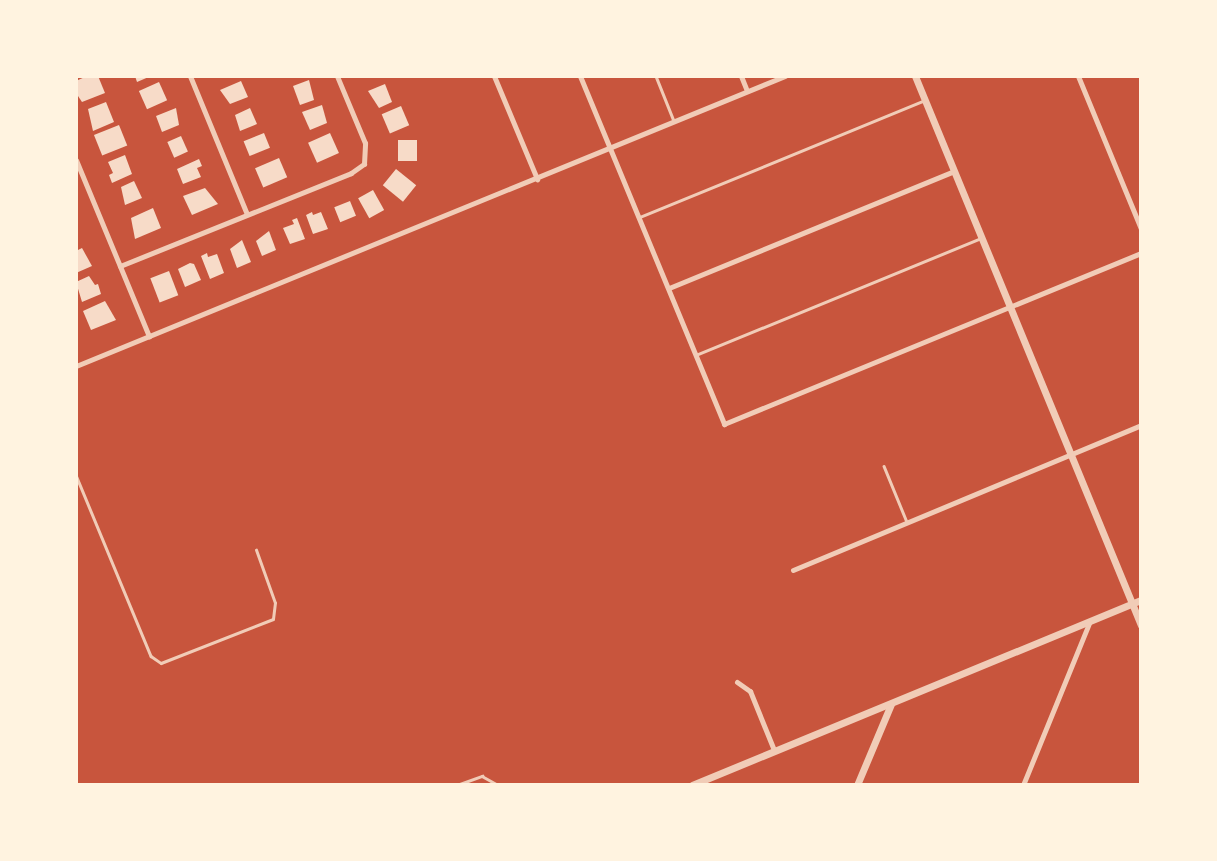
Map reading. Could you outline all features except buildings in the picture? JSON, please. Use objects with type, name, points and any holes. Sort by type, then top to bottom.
[{"type":"street","points":[[190,76],[247,214]]},
{"type":"street","points":[[120,266],[352,173],[364,164],[364,143],[337,76]]},
{"type":"street","points":[[494,76],[537,179]]},
{"type":"street","points":[[580,76],[612,147],[724,424],[1141,253]]},
{"type":"street","points":[[741,76],[747,92]]},
{"type":"street","points":[[76,366],[785,76]]},
{"type":"street","points":[[915,76],[1141,625]]},
{"type":"street","points":[[1078,76],[1141,229]]},
{"type":"street","points":[[76,160],[149,336]]},
{"type":"street","points":[[669,288],[954,170]]},
{"type":"street","points":[[793,570],[1141,425]]},
{"type":"street","points":[[692,785],[1141,600]]},
{"type":"street","points":[[1022,785],[1090,621]]},
{"type":"street","points":[[737,682],[750,692],[774,750]]},
{"type":"street","points":[[857,785],[891,704]]},
{"type":"lane","points":[[656,76],[674,121]]},
{"type":"lane","points":[[640,216],[925,100]]},
{"type":"lane","points":[[696,355],[981,238]]},
{"type":"lane","points":[[884,466],[907,522]]},
{"type":"lane","points":[[76,475],[151,656],[161,663],[273,619],[275,603],[256,550]]},
{"type":"lane","points":[[457,785],[482,776],[498,785]]}]
